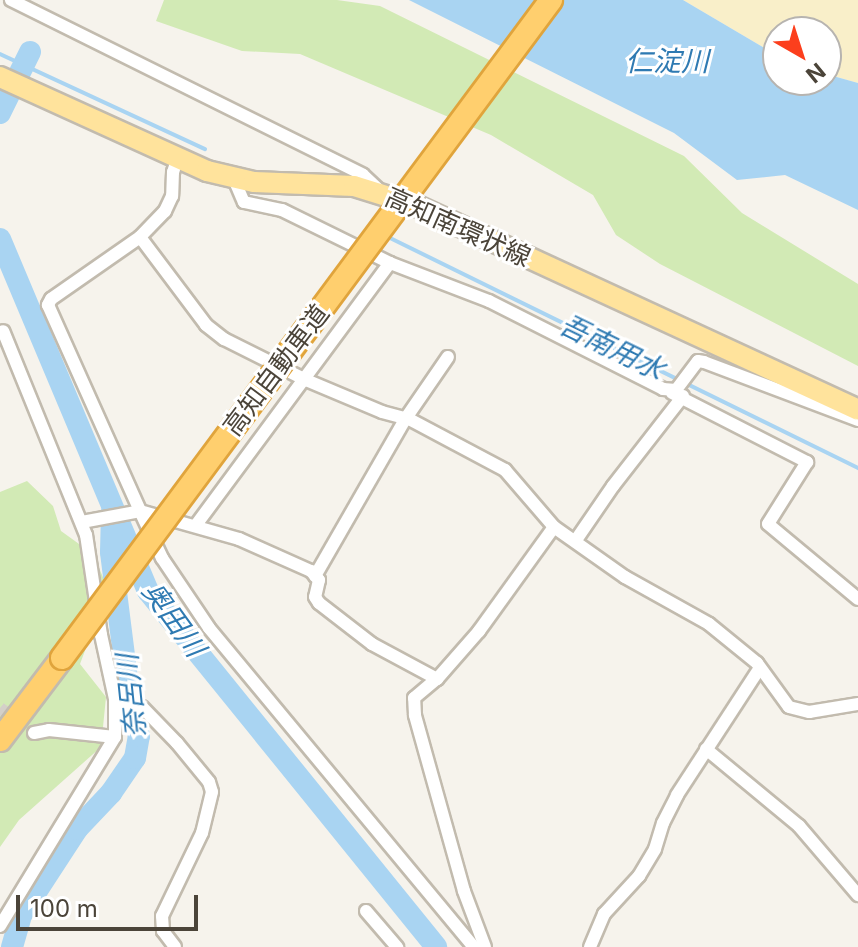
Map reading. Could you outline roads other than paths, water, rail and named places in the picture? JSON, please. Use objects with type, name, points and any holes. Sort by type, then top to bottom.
[{"type":"highway","name":"高知自動車道","points":[[0,740],[551,0]]},
{"type":"main road","name":"高知南環状線","points":[[0,77],[234,179],[326,183],[380,191],[858,410]]},
{"type":"street","points":[[11,0],[363,175],[380,191]]},
{"type":"street","points":[[178,157],[173,172],[172,196],[165,211],[140,237],[51,299],[48,305],[162,558],[209,628],[474,947]]},
{"type":"street","points":[[234,179],[244,202],[282,210],[390,263],[489,301],[677,393],[807,462],[768,524],[858,599]]},
{"type":"street","points":[[140,237],[206,325],[224,339],[306,380],[382,412],[406,418],[505,470],[554,527],[625,577],[709,624],[774,682],[789,707],[809,712],[858,704]]},
{"type":"street","points":[[196,525],[390,263]]},
{"type":"street","points":[[0,926],[115,737],[115,699],[82,522],[3,331]]},
{"type":"street","points":[[315,576],[406,418],[448,357]]},
{"type":"street","points":[[576,540],[698,361],[858,420]]},
{"type":"street","points":[[82,522],[140,511],[239,539],[315,576],[319,580],[315,597],[319,603],[372,644],[437,679]]},
{"type":"street","points":[[485,947],[464,891],[415,715],[414,698],[437,679],[479,631],[554,527]]},
{"type":"street","points":[[94,585],[112,601]]},
{"type":"street","points":[[590,947],[604,914],[639,876],[655,849],[670,809],[759,669]]},
{"type":"street","points":[[115,699],[142,707],[177,743],[209,782],[212,792],[202,833],[162,916],[163,931],[175,947]]},
{"type":"street","points":[[34,733],[49,730],[115,737]]},
{"type":"street","points":[[706,749],[799,826],[858,895]]},
{"type":"street","points":[[366,911],[397,947]]},
{"type":"water","name":"仁淀川","points":[[409,0],[683,0],[762,47],[762,96],[842,96],[842,78],[858,83],[858,210],[785,175],[737,180],[674,133]]},
{"type":"waterway","name":"奥田川","points":[[0,113],[30,52]]},
{"type":"waterway","name":"吾南用水","points":[[0,54],[205,149]]},
{"type":"waterway","name":"吾南用水","points":[[386,236],[858,468]]},
{"type":"waterway","name":"奥田川","points":[[0,239],[148,591],[436,947]]},
{"type":"waterway","name":"奈呂川","points":[[12,947],[21,915],[77,829],[111,793],[135,758],[139,736],[129,695],[111,552],[112,512]]},
{"type":"tunnel","points":[[0,708],[34,733]]}]
